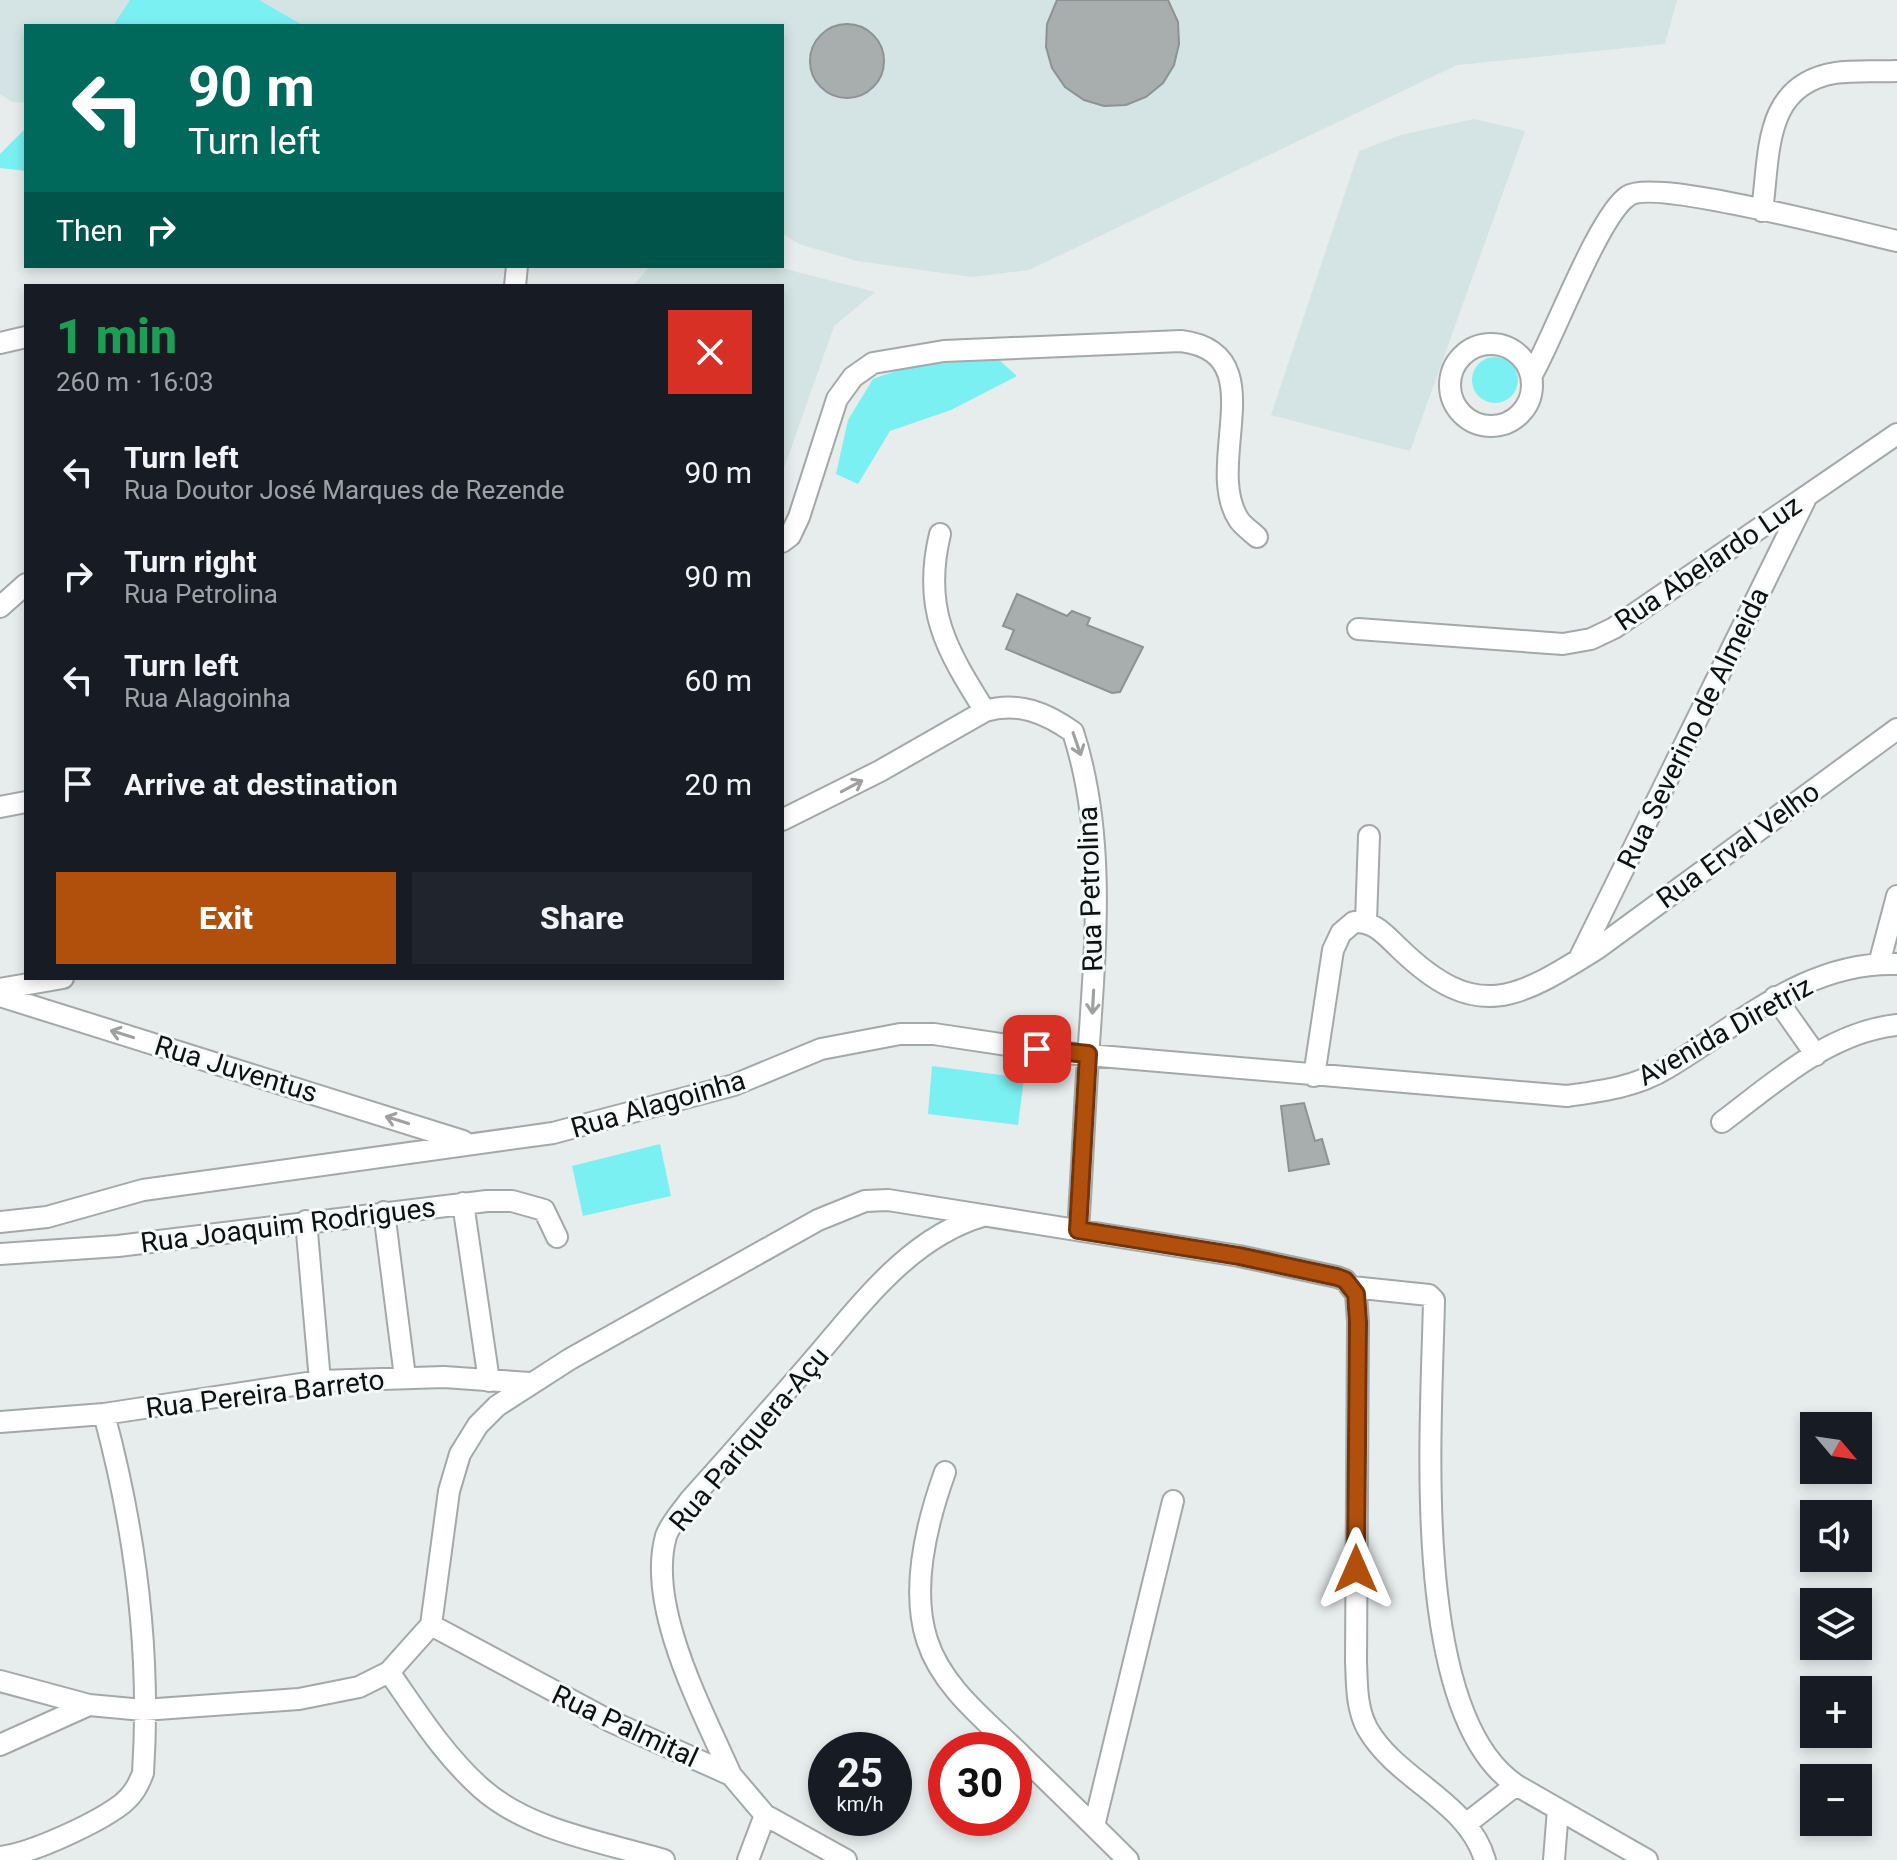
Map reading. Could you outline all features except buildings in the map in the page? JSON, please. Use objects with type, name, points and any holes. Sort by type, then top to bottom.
[{"type":"street","points":[[1762,211],[1776,113],[1792,91],[1806,82],[1835,73],[1897,71]]},
{"type":"street","points":[[1533,373],[1513,351],[1488,344],[1474,348],[1455,366],[1451,392],[1455,405],[1474,423],[1500,425],[1522,411],[1529,399],[1533,373],[1601,234],[1628,196],[1643,190],[1680,194],[1897,241]]},
{"type":"street","points":[[0,343],[24,337]]},
{"type":"street","points":[[784,540],[790,536],[799,517],[837,399],[853,377],[873,363],[944,351],[1181,341],[1202,344],[1218,353],[1228,369],[1231,399],[1229,492],[1239,520],[1257,537]]},
{"type":"street","name":"Rua Abelardo Luz","points":[[1358,629],[1563,644],[1591,639],[1614,628],[1897,434]]},
{"type":"street","name":"Rua Severino de Almeida","points":[[1579,960],[1807,496]]},
{"type":"street","points":[[940,534],[934,561],[938,623],[949,653],[985,711]]},
{"type":"street","points":[[0,607],[24,586]]},
{"type":"street","name":"Rua Petrolina","points":[[784,819],[880,771],[985,711],[998,707],[1029,708],[1073,732],[1083,762],[1095,855],[1096,935],[1078,1230]]},
{"type":"street","name":"Rua Erval Velho","points":[[1366,921],[1380,929],[1439,983],[1463,994],[1516,994],[1549,980],[1579,960],[1897,729]]},
{"type":"street","points":[[0,807],[24,802]]},
{"type":"street","points":[[1314,1076],[1333,950],[1341,933],[1354,922],[1366,921],[1369,836]]},
{"type":"street","points":[[1888,964],[1897,896]]},
{"type":"street","name":"Avenida Diretriz","points":[[1314,1076],[1567,1096],[1622,1088],[1665,1070],[1775,997],[1805,982],[1888,964]]},
{"type":"street","points":[[0,989],[52,980]]},
{"type":"street","name":"Rua Juventus","points":[[0,996],[471,1143]]},
{"type":"street","points":[[1775,997],[1816,1055]]},
{"type":"street","points":[[1722,1122],[1816,1055],[1852,1034],[1897,1025]]},
{"type":"street","name":"Rua Alagoinha","points":[[0,1222],[47,1217],[143,1190],[553,1133],[678,1102],[734,1085],[821,1049],[863,1039],[934,1034],[1088,1054],[1314,1076]]},
{"type":"street","points":[[0,1681],[89,1705],[143,1710],[299,1699],[359,1687],[389,1672],[431,1625],[449,1491],[460,1454],[478,1425],[530,1383],[743,1260],[847,1207],[888,1200],[1239,1256],[1337,1277],[1352,1287],[1356,1294],[1358,1322],[1356,1661],[1359,1703],[1366,1726],[1382,1748],[1466,1824],[1480,1844],[1485,1860]]},
{"type":"street","name":"Rua Joaquim Rodrigues","points":[[0,1254],[118,1246],[384,1212],[512,1201],[532,1204],[551,1218],[557,1237]]},
{"type":"street","points":[[463,1203],[489,1381]]},
{"type":"street","points":[[384,1212],[405,1377]]},
{"type":"street","name":"Rua Pariquera-Açu","points":[[731,1775],[673,1632],[662,1576],[667,1533],[690,1500],[879,1285],[918,1248],[965,1221],[985,1215]]},
{"type":"street","points":[[47,1217],[52,1251]]},
{"type":"street","points":[[306,1221],[320,1381]]},
{"type":"street","points":[[1352,1287],[1429,1295],[1434,1300],[1431,1446],[1437,1610],[1476,1742],[1499,1772],[1516,1785],[1647,1860]]},
{"type":"street","name":"Rua Pereira Barreto","points":[[0,1422],[104,1414],[320,1381],[405,1377],[530,1383]]},
{"type":"street","points":[[0,1857],[23,1853],[120,1806],[135,1791],[143,1773],[144,1629],[128,1511],[104,1414]]},
{"type":"street","points":[[945,1472],[932,1508],[922,1570],[921,1609],[926,1639],[940,1669],[965,1700],[1128,1860]]},
{"type":"street","points":[[1094,1826],[1173,1501]]},
{"type":"street","name":"Rua Palmital","points":[[431,1625],[610,1721],[731,1775],[765,1815]]},
{"type":"street","points":[[389,1672],[439,1745],[482,1789],[554,1827],[664,1860]]},
{"type":"street","points":[[0,1745],[89,1705]]},
{"type":"street","points":[[1466,1824],[1516,1785]]},
{"type":"street","points":[[1554,1860],[1558,1809]]},
{"type":"street","points":[[748,1860],[765,1815],[846,1860]]},
{"type":"shaded area","points":[[0,0],[1677,0],[1665,44],[1457,65],[1029,270],[972,277],[857,261],[799,244],[784,234],[784,24],[24,24],[24,103],[12,102],[0,94]]},
{"type":"shaded area","points":[[130,0],[259,0],[301,24],[114,24]]},
{"type":"shaded area","points":[[1474,119],[1525,131],[1410,451],[1271,415],[1359,151],[1401,135]]},
{"type":"shaded area","points":[[24,130],[24,171],[0,168],[0,154]]},
{"type":"shaded area","points":[[648,268],[782,268],[875,292],[834,326],[784,468],[784,284],[635,284]]},
{"type":"shaded area","points":[[1495,357],[1511,364],[1518,380],[1511,396],[1495,403],[1479,396],[1472,380],[1479,364]]},
{"type":"shaded area","points":[[998,359],[1017,376],[951,410],[890,431],[858,484],[836,474],[848,420],[873,379],[910,366]]},
{"type":"shaded area","points":[[932,1066],[1024,1078],[1018,1125],[928,1114]]},
{"type":"shaded area","points":[[660,1144],[671,1196],[583,1216],[572,1166]]},
{"type":"route","points":[[1037,1049],[1088,1054],[1078,1230],[1239,1256],[1337,1277],[1352,1287],[1356,1294],[1358,1322],[1356,1569]]}]
